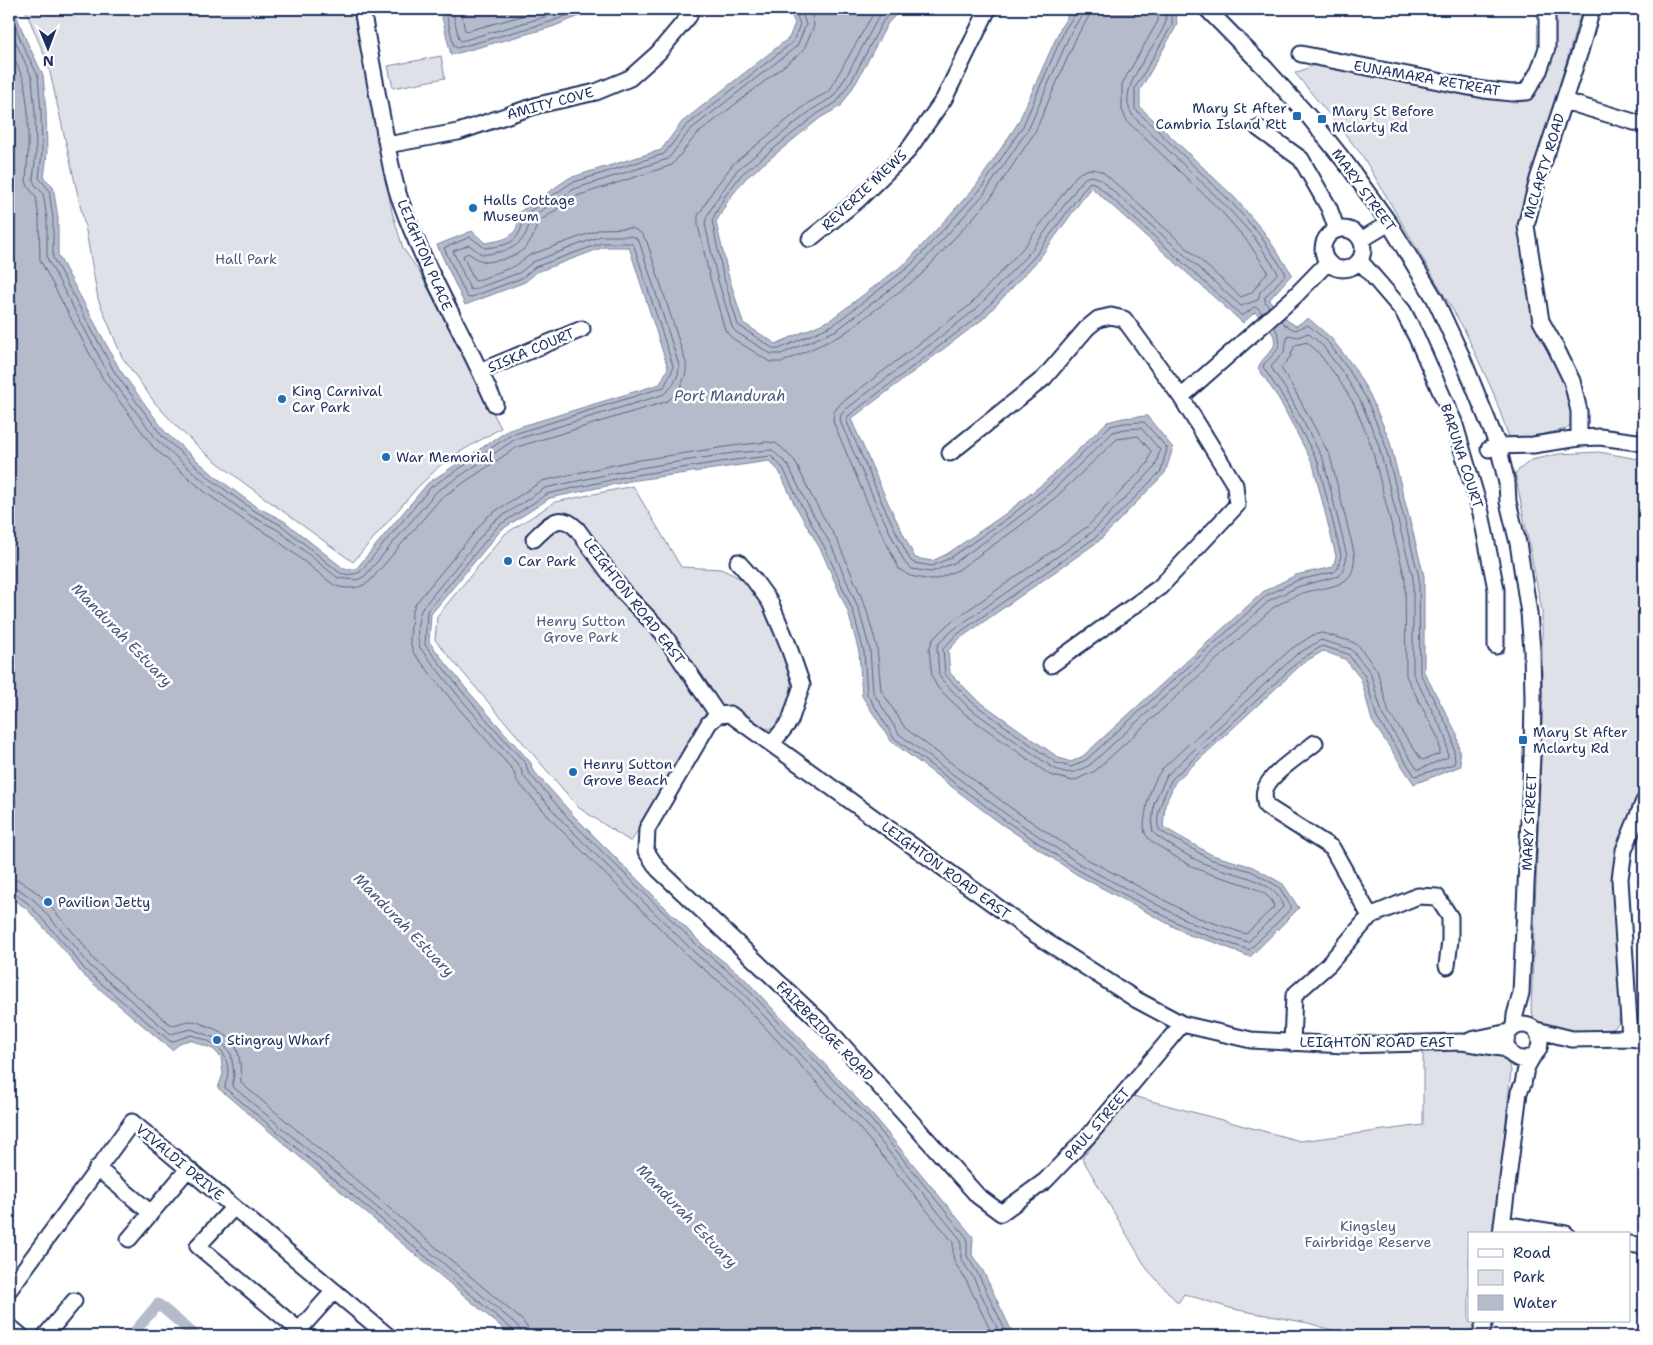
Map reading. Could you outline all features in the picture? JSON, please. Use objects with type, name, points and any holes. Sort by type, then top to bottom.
[{"type":"street","name":"LEIGHTON PLACE","points":[[362,9],[387,145],[401,203],[414,237],[495,404]]},
{"type":"street","name":"REVERIE MEWS","points":[[810,239],[858,200],[906,153],[944,99],[988,9]]},
{"type":"street","name":"MARY STREET","points":[[1207,9],[1266,69],[1310,118],[1349,167],[1389,223],[1435,299],[1461,355],[1479,401],[1493,448],[1497,465],[1498,486],[1508,502],[1518,543],[1529,613],[1533,689],[1532,766],[1521,993],[1512,1029],[1506,1040],[1515,1067],[1516,1083],[1519,1092]]},
{"type":"street","name":"EUNAMARA RETREAT","points":[[1301,54],[1484,90],[1512,93],[1526,92],[1538,71],[1547,48],[1547,9]]},
{"type":"street","name":"MCLARTY ROAD","points":[[1579,438],[1579,411],[1572,381],[1541,321],[1526,226],[1538,179],[1592,9]]},
{"type":"street","name":"AMITY COVE","points":[[387,145],[458,132],[538,105],[596,92],[630,78],[658,52],[688,16]]},
{"type":"street","points":[[1564,101],[1644,125]]},
{"type":"street","points":[[1258,128],[1301,159],[1328,208],[1337,230]]},
{"type":"street","points":[[1361,240],[1389,223]]},
{"type":"street","points":[[1346,229],[1355,233],[1361,240],[1363,251],[1360,261],[1352,267],[1342,269],[1333,266],[1328,262],[1323,250],[1329,235],[1337,230],[1346,229]]},
{"type":"street","name":"BARUNA COURT","points":[[1360,261],[1403,311],[1454,422],[1481,513],[1496,589],[1496,646]]},
{"type":"street","points":[[1181,397],[1294,298],[1328,262]]},
{"type":"street","points":[[950,453],[1044,378],[1087,328],[1098,319],[1111,316],[1124,319],[1181,397],[1235,485],[1237,505],[1160,587],[1051,664]]},
{"type":"street","name":"SISKA COURT","points":[[480,371],[582,329]]},
{"type":"street","points":[[1493,448],[1532,445],[1579,438],[1600,438],[1644,443]]},
{"type":"street","points":[[1497,465],[1532,445]]},
{"type":"street","name":"LEIGHTON ROAD EAST","points":[[534,539],[556,521],[564,520],[570,522],[624,593],[662,632],[718,715],[730,714],[1036,935],[1137,1000],[1182,1024],[1251,1040],[1344,1045],[1462,1042],[1509,1051]]},
{"type":"street","points":[[738,562],[770,602],[788,642],[802,685],[790,721],[772,744]]},
{"type":"street","name":"FAIRBRIDGE ROAD","points":[[718,715],[709,723],[647,829],[646,851],[658,869],[826,1028],[978,1196],[1002,1213]]},
{"type":"street","points":[[1315,743],[1268,783],[1264,792],[1266,806],[1332,848],[1370,916]]},
{"type":"street","points":[[1512,1029],[1522,1024],[1572,1039],[1637,1039],[1620,879],[1624,850],[1644,801]]},
{"type":"street","points":[[1292,1043],[1294,995],[1328,965],[1370,916],[1418,896],[1437,897],[1450,917],[1447,966]]},
{"type":"street","name":"MARY STREET","points":[[1502,1229],[1519,1092],[1523,1084],[1526,1068],[1536,1053],[1540,1040],[1525,1016],[1521,993]]},
{"type":"street","name":"PAUL STREET","points":[[1002,1213],[1052,1174],[1091,1133],[1182,1024]]},
{"type":"street","name":"LEIGHTON ROAD EAST","points":[[1462,1042],[1512,1029]]},
{"type":"street","points":[[1509,1051],[1516,1057],[1523,1059],[1572,1039]]},
{"type":"street","name":"VIVALDI DRIVE","points":[[9,1290],[132,1122],[388,1336]]},
{"type":"street","points":[[98,1168],[151,1213]]},
{"type":"street","points":[[129,1238],[188,1169]]},
{"type":"street","points":[[234,1207],[198,1246],[303,1333],[334,1291]]},
{"type":"street","points":[[1502,1229],[1540,1232]]},
{"type":"street","points":[[1630,1244],[1644,1246]]},
{"type":"street","points":[[45,1336],[74,1301]]},
{"type":"street","points":[[1480,1336],[1485,1322]]},
{"type":"street","points":[[9,1326],[20,1336]]},
{"type":"green space","name":"Hall Park","points":[[25,9],[355,9],[392,212],[403,248],[420,273],[501,428],[446,460],[417,488],[353,562],[204,452],[155,403],[122,357],[98,299],[86,231],[48,64]]},
{"type":"green space","points":[[1550,9],[1582,9],[1543,141],[1521,225],[1526,281],[1532,309],[1575,407],[1574,421],[1566,429],[1519,440],[1509,437],[1493,392],[1464,329],[1362,155],[1295,73],[1320,63],[1530,93]]},
{"type":"green space","points":[[441,56],[445,78],[393,88],[388,66]]},
{"type":"green space","points":[[1599,452],[1644,460],[1644,785],[1616,854],[1615,885],[1619,1023],[1609,1033],[1554,1034],[1536,1025],[1531,1009],[1542,730],[1542,611],[1515,473],[1531,460],[1559,454]]},
{"type":"green space","name":"Henry Sutton Grove Park","points":[[633,486],[681,567],[721,569],[752,584],[769,612],[790,673],[792,697],[787,714],[780,725],[771,729],[761,728],[734,708],[707,713],[631,842],[579,808],[435,640],[437,616],[505,534],[555,502]]},
{"type":"green space","name":"Kingsley Fairbridge Reserve","points":[[1477,1050],[1494,1053],[1506,1059],[1511,1070],[1495,1232],[1468,1232],[1468,1322],[1479,1322],[1475,1336],[1351,1336],[1308,1323],[1233,1309],[1184,1294],[1178,1303],[1147,1269],[1082,1158],[1133,1096],[1300,1141],[1423,1125],[1423,1051]]},
{"type":"water","points":[[9,9],[14,9],[43,75],[47,153],[44,178],[53,186],[58,218],[58,255],[120,370],[166,433],[216,477],[255,506],[284,521],[344,569],[356,569],[428,483],[509,430],[660,384],[668,368],[629,247],[604,247],[537,272],[525,282],[465,305],[437,245],[472,231],[485,243],[505,239],[517,227],[518,213],[569,178],[661,150],[682,122],[789,38],[795,23],[788,9],[901,9],[888,23],[857,81],[841,106],[820,118],[746,178],[729,199],[716,222],[728,274],[743,323],[776,344],[830,320],[907,262],[976,186],[1018,123],[1061,27],[1072,9],[1176,9],[1177,25],[1140,90],[1140,107],[1235,198],[1263,231],[1292,274],[1269,300],[1288,321],[1296,326],[1308,318],[1331,338],[1353,366],[1370,395],[1389,439],[1424,576],[1424,672],[1457,734],[1461,766],[1414,784],[1372,721],[1361,679],[1345,659],[1323,651],[1303,663],[1175,782],[1165,805],[1163,827],[1212,855],[1253,867],[1283,884],[1299,908],[1250,957],[1214,942],[1189,935],[1076,874],[1000,823],[891,741],[862,696],[859,652],[848,612],[821,550],[795,505],[779,471],[769,461],[630,481],[550,498],[501,530],[431,614],[429,642],[468,691],[531,763],[532,769],[573,815],[704,946],[743,977],[875,1118],[973,1237],[972,1255],[983,1271],[1014,1336],[512,1336],[218,1088],[223,1074],[221,1057],[213,1049],[190,1040],[182,1042],[172,1050],[82,974],[66,952],[26,908],[9,897]],"holes":[[[1091,187],[1243,323],[1255,312],[1266,324],[1275,339],[1272,349],[1258,368],[1279,399],[1313,464],[1336,556],[1333,567],[1296,575],[1264,591],[1083,756],[1071,762],[1059,758],[976,699],[950,673],[948,651],[959,639],[1099,541],[1165,473],[1173,448],[1147,416],[1123,418],[1107,422],[1045,482],[1005,514],[947,554],[932,561],[915,558],[888,503],[851,419],[983,319],[1039,259]]]},
{"type":"water","points":[[440,9],[597,9],[552,27],[451,55]]},
{"type":"waterway","points":[[131,1336],[158,1304],[196,1336]]},
{"type":"place","name":"Mary St After Cambria Island Rtt","points":[[1297,116]]},
{"type":"place","name":"Mary St Before Mclarty Rd","points":[[1322,119]]},
{"type":"place","name":"Halls Cottage Museum","points":[[473,208]]},
{"type":"place","name":"King Carnival Car Park","points":[[282,399]]},
{"type":"place","name":"War Memorial","points":[[386,457]]},
{"type":"place","name":"Car Park","points":[[508,561]]},
{"type":"place","name":"Mary St After Mclarty Rd","points":[[1523,740]]},
{"type":"place","name":"Henry Sutton Grove Beach","points":[[573,772]]},
{"type":"place","name":"Pavilion Jetty","points":[[48,902]]},
{"type":"place","name":"Stingray Wharf","points":[[217,1040]]},
{"type":"water label","name":"Port Mandurah","points":[[730,396]]},
{"type":"water label","name":"Mandurah Estuary","points":[[122,635]]},
{"type":"water label","name":"Mandurah Estuary","points":[[404,925]]},
{"type":"water label","name":"Mandurah Estuary","points":[[687,1216]]}]
